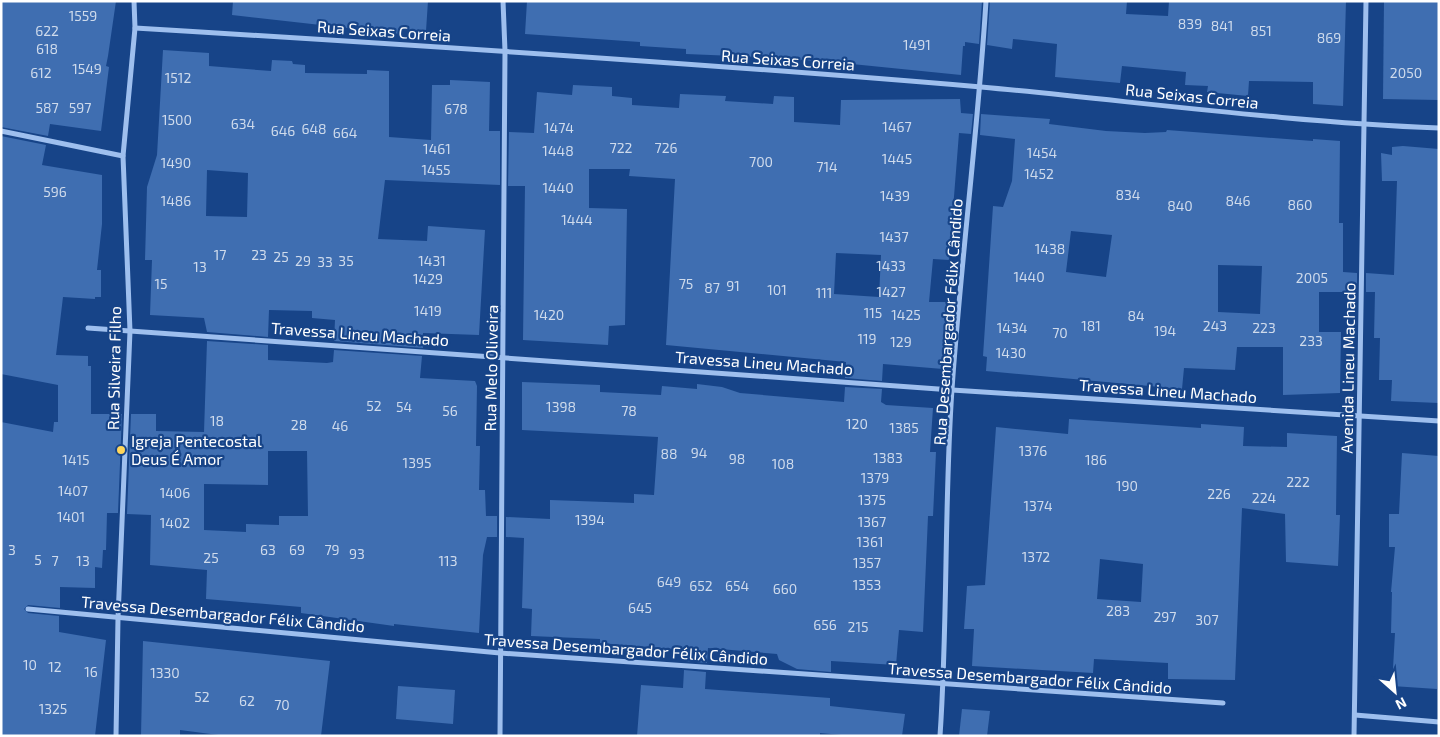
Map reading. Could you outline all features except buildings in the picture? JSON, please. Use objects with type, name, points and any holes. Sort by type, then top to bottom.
[{"type":"street","name":"Rua Silveira Filho","points":[[116,736],[118,618],[130,330],[123,156],[135,28],[134,1]]},
{"type":"street","name":"Rua Melo Oliveira","points":[[500,736],[504,356],[505,51],[503,1]]},
{"type":"street","name":"Rua Desembargador Félix Cândido","points":[[940,736],[944,685],[952,390],[981,87],[986,1]]},
{"type":"street","name":"Avenida Lineu Machado","points":[[1354,736],[1366,1]]},
{"type":"street","name":"Rua Seixas Correia","points":[[135,28],[505,51],[981,87],[1364,125],[1439,128]]},
{"type":"street","points":[[1,131],[123,156]]},
{"type":"street","name":"Travessa Lineu Machado","points":[[88,328],[504,356],[952,390],[1439,421]]},
{"type":"street","name":"Travessa Desembargador Félix Cândido","points":[[28,609],[500,653],[1222,703]]},
{"type":"street","points":[[1354,715],[1439,722]]},
{"type":"place","name":"Igreja Pentecostal Deus É Amor","points":[[121,450]]}]
